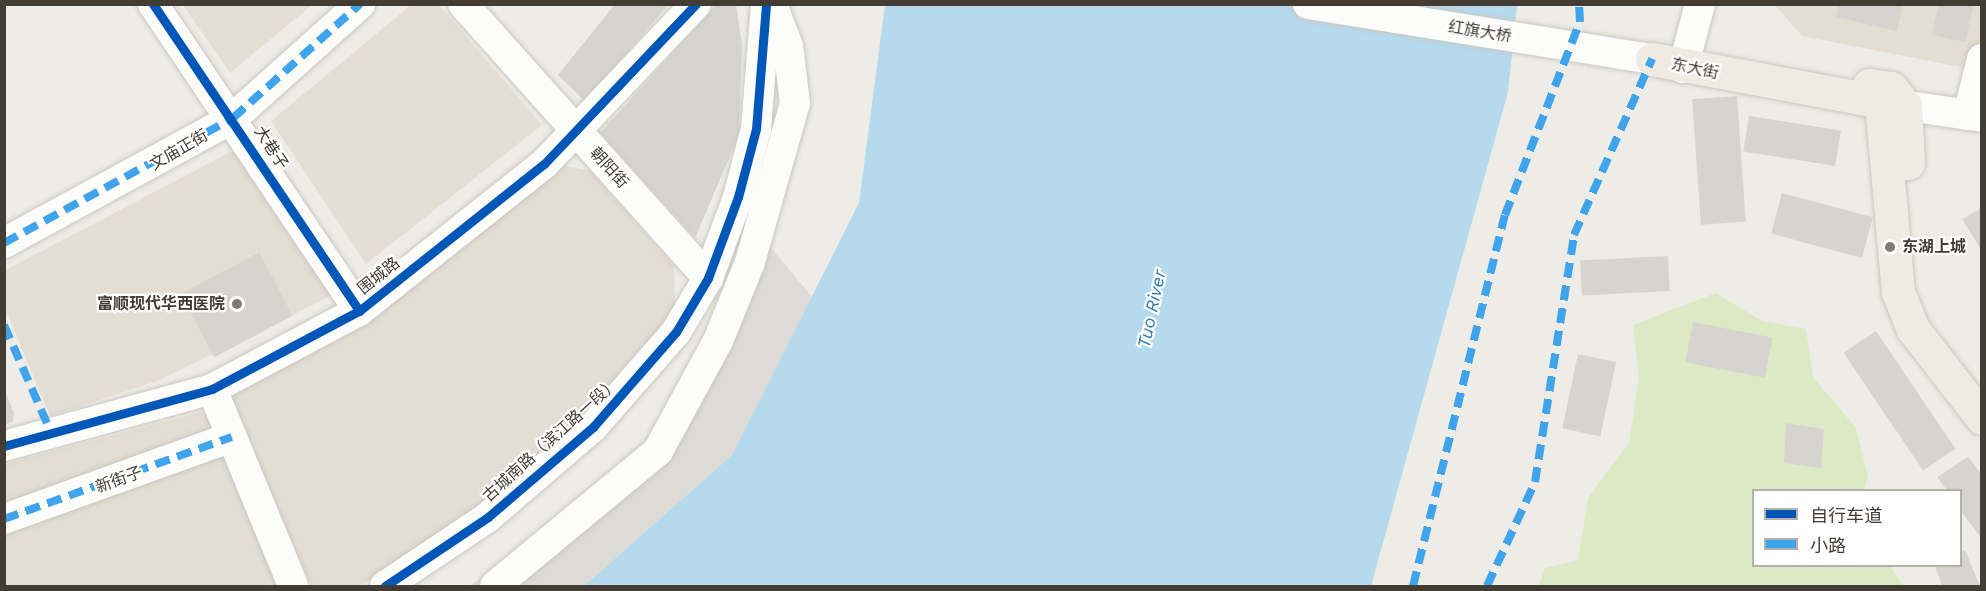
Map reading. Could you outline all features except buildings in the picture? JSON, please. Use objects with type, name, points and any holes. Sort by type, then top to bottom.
[{"type":"main road","name":"东大街","points":[[1652,59],[1685,61],[1893,103]]},
{"type":"main road","points":[[1893,103],[1920,286],[1935,321],[1982,381]]},
{"type":"main road","points":[[1893,103],[1898,292],[1913,329],[1982,418]]},
{"type":"street","name":"大巷子","points":[[153,4],[233,118],[359,311]]},
{"type":"street","name":"文庙正街","points":[[4,243],[233,118],[360,4]]},
{"type":"street","name":"朝阳街","points":[[463,4],[708,278]]},
{"type":"street","name":"围城路","points":[[4,446],[212,389],[359,311],[576,131],[696,4]]},
{"type":"street","name":"古城南路（滨江路一段）","points":[[385,586],[488,517],[593,427],[639,380],[708,278],[738,197],[756,129],[766,4]]},
{"type":"street","points":[[495,586],[658,451],[718,341],[756,242],[795,103],[788,46],[772,4]]},
{"type":"street","name":"红旗大桥","points":[[1308,4],[1652,59]]},
{"type":"street","points":[[1685,61],[1700,4]]},
{"type":"street","points":[[1893,103],[1977,118],[1982,59]]},
{"type":"street","points":[[212,389],[293,586]]},
{"type":"street","name":"新街子","points":[[4,519],[232,437]]},
{"type":"shaded area","points":[[183,4],[312,5],[230,73]]},
{"type":"shaded area","points":[[411,5],[439,5],[542,125],[366,264],[271,121]]},
{"type":"shaded area","points":[[1775,5],[1981,5],[1981,71],[1802,36]]},
{"type":"shaded area","points":[[236,149],[336,293],[293,315],[258,252],[181,294],[213,354],[157,381],[50,416],[5,308],[4,271]]},
{"type":"shaded area","points":[[563,166],[589,170],[674,266],[675,307],[611,388],[471,519],[361,586],[312,586],[227,397],[363,327]]},
{"type":"shaded area","points":[[763,238],[812,297],[732,455],[584,586],[470,586],[655,441]]},
{"type":"shaded area","points":[[205,411],[281,586],[5,586],[5,464]]},
{"type":"green space","points":[[1716,293],[1762,321],[1806,329],[1813,377],[1856,428],[1868,477],[1864,489],[1752,489],[1752,567],[1891,567],[1903,586],[1539,586],[1545,568],[1578,560],[1588,498],[1629,443],[1639,377],[1633,325]]},
{"type":"water","name":"Tuo River","points":[[885,5],[1517,5],[1508,92],[1371,586],[584,586],[732,455],[859,203]]},
{"type":"marked path","points":[[4,243],[233,118],[360,4]]},
{"type":"marked path","points":[[1413,586],[1505,215],[1580,22],[1579,4]]},
{"type":"marked path","points":[[1487,586],[1535,482],[1574,235],[1652,59]]},
{"type":"marked path","points":[[4,325],[52,435]]},
{"type":"marked path","points":[[4,519],[232,437]]},
{"type":"cycle path","points":[[153,4],[359,311]]},
{"type":"cycle path","points":[[4,446],[212,389],[359,311],[544,164],[696,4]]},
{"type":"cycle path","points":[[385,586],[488,517],[593,427],[676,332],[708,278],[738,197],[756,129],[766,4]]},
{"type":"place","name":"东湖上城","points":[[1890,247]]},
{"type":"place","name":"富顺现代华西医院","points":[[237,304]]}]
